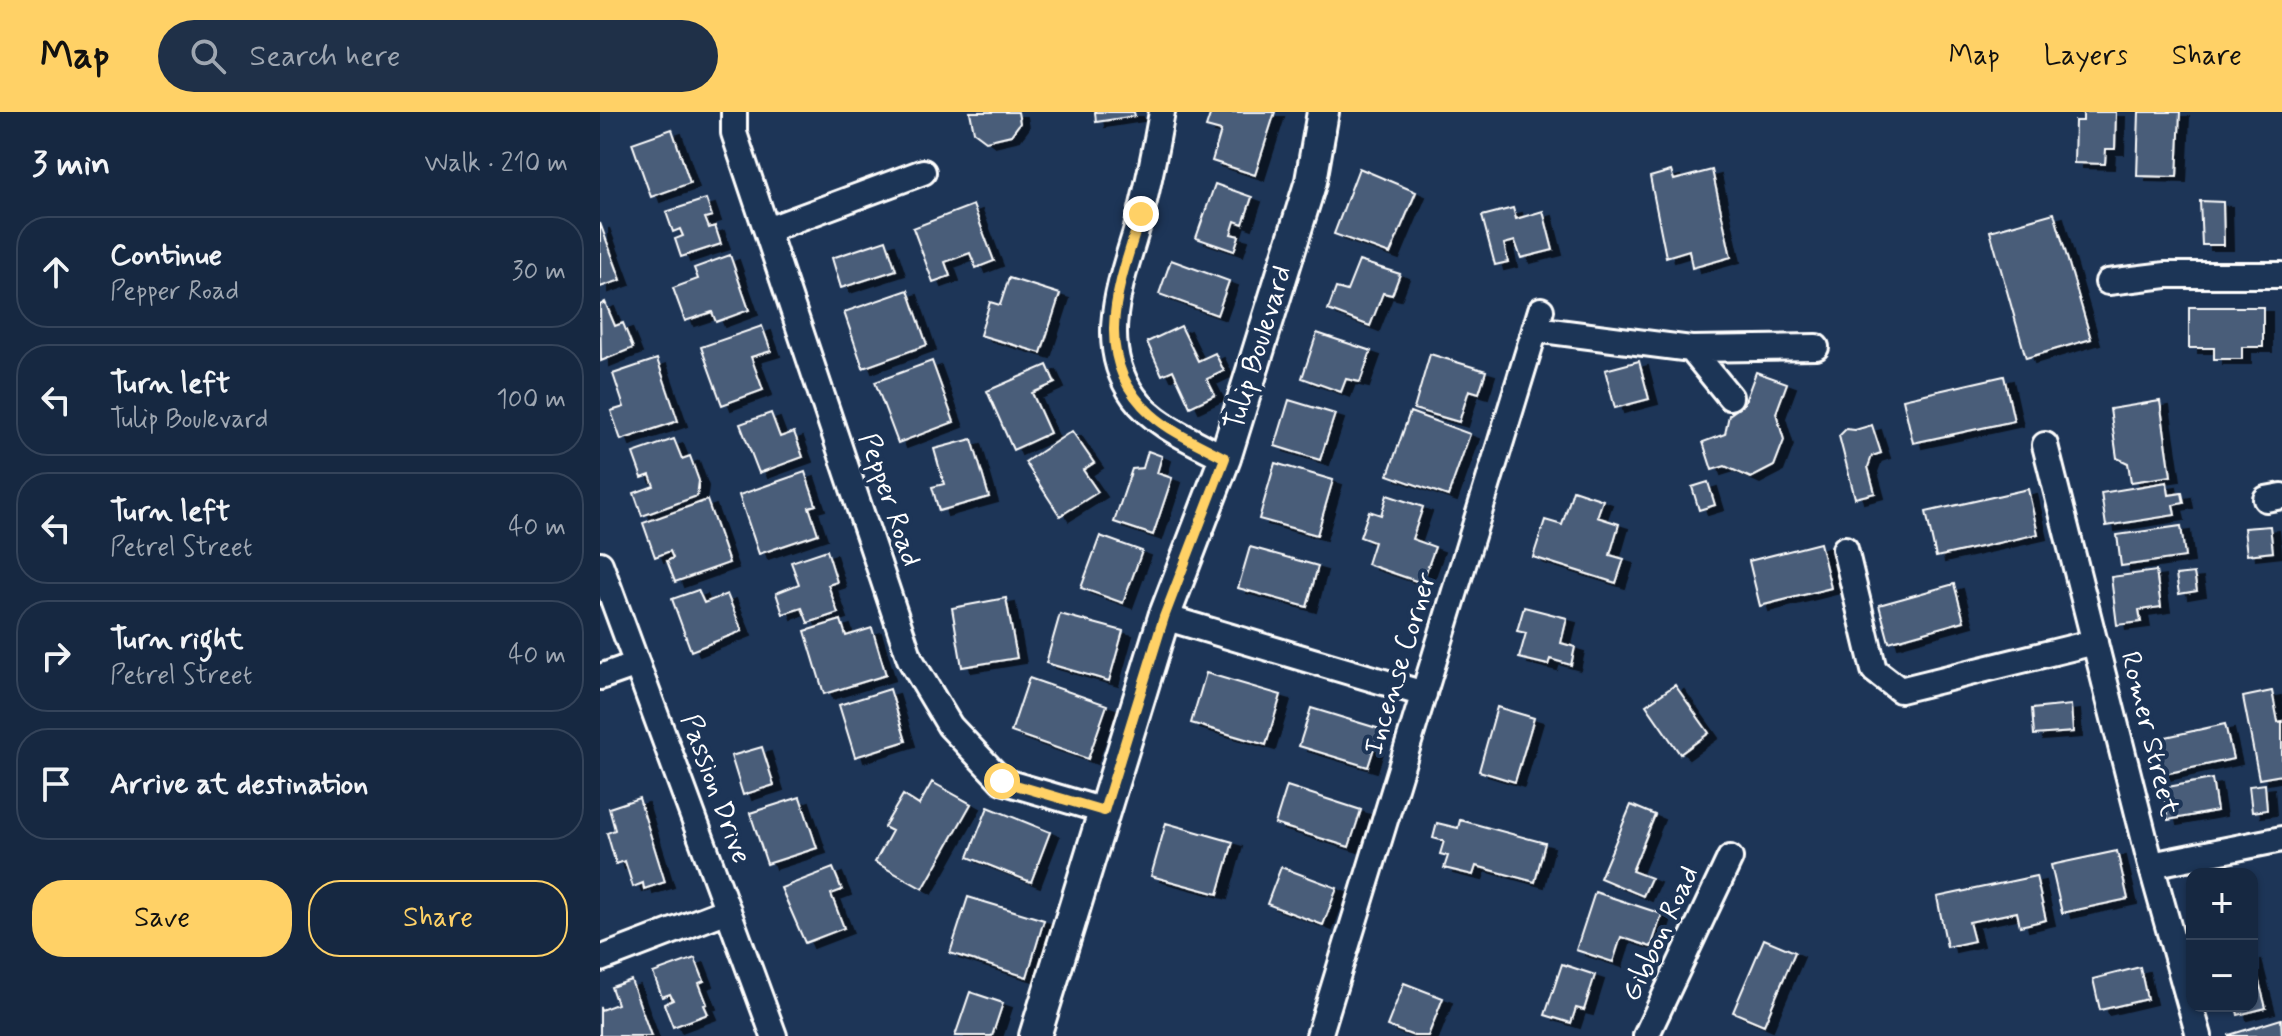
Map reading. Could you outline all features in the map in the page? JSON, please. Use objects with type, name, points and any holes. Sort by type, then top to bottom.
[{"type":"street","name":"Pepper Road","points":[[734,112],[734,133],[910,659],[950,726],[1002,781],[1104,811]]},
{"type":"street","points":[[1162,112],[1141,214],[1123,272],[1113,321],[1118,372],[1135,399],[1153,416],[1225,458]]},
{"type":"street","name":"Tulip Boulevard","points":[[1035,1036],[1164,617],[1225,458],[1311,181],[1323,112]]},
{"type":"street","points":[[767,230],[923,172]]},
{"type":"street","points":[[2108,282],[2166,275],[2282,275]]},
{"type":"street","name":"Incense Corner","points":[[1319,1036],[1538,320],[1691,349]]},
{"type":"street","points":[[1691,349],[1816,347]]},
{"type":"street","points":[[1691,349],[1730,397]]},
{"type":"street","name":"Romer Street","points":[[2045,445],[2151,865],[2199,1036]]},
{"type":"street","points":[[1845,549],[1874,670],[1900,690],[2095,642]]},
{"type":"street","name":"Passion Drive","points":[[600,564],[774,1036]]},
{"type":"street","points":[[1164,617],[1424,694]]},
{"type":"street","points":[[600,677],[637,664]]},
{"type":"street","points":[[2151,865],[2281,845]]},
{"type":"street","name":"Gibbon Road","points":[[1646,1036],[1730,858]]},
{"type":"street","points":[[600,959],[728,910]]},
{"type":"building","points":[[970,112],[1018,112],[1020,123],[1011,135],[986,141],[974,132]]},
{"type":"building","points":[[1095,112],[1134,112],[1135,116],[1096,122]]},
{"type":"building","points":[[1211,112],[1275,112],[1255,175],[1212,161],[1221,131],[1206,127]]},
{"type":"building","points":[[2083,112],[2116,112],[2115,149],[2106,149],[2105,164],[2074,163],[2075,121],[2083,121]]},
{"type":"building","points":[[2139,112],[2180,112],[2177,177],[2137,176]]},
{"type":"building","points":[[672,129],[690,183],[651,197],[632,143]]},
{"type":"building","points":[[1359,168],[1416,192],[1390,254],[1334,234]]},
{"type":"building","points":[[1712,170],[1731,257],[1692,268],[1689,250],[1666,257],[1650,177],[1671,171],[1674,180]]},
{"type":"building","points":[[1215,184],[1252,197],[1243,224],[1235,221],[1231,234],[1239,236],[1234,251],[1196,238]]},
{"type":"building","points":[[706,199],[712,216],[705,218],[709,228],[715,226],[721,244],[681,257],[675,239],[683,236],[680,229],[673,232],[666,212]]},
{"type":"building","points":[[2200,201],[2223,202],[2224,245],[2202,245]]},
{"type":"building","points":[[973,205],[994,261],[976,268],[970,253],[945,262],[950,276],[933,282],[913,228]]},
{"type":"building","points":[[1513,208],[1516,219],[1543,211],[1553,250],[1521,258],[1515,241],[1504,244],[1508,262],[1495,265],[1482,216]]},
{"type":"building","points":[[2054,213],[2091,339],[2026,358],[1990,231]]},
{"type":"building","points":[[600,223],[621,280],[600,287]]},
{"type":"building","points":[[886,240],[896,270],[841,288],[832,258]]},
{"type":"building","points":[[730,255],[749,310],[716,322],[712,312],[685,321],[673,288],[698,279],[694,268]]},
{"type":"building","points":[[1171,260],[1229,281],[1217,315],[1159,294]]},
{"type":"building","points":[[1359,261],[1400,274],[1392,295],[1383,293],[1370,326],[1328,310],[1336,288],[1347,291]]},
{"type":"building","points":[[1009,278],[1060,294],[1041,353],[980,335],[990,302],[1000,305]]},
{"type":"building","points":[[908,290],[927,345],[863,368],[844,312]]},
{"type":"building","points":[[605,302],[615,326],[623,323],[633,348],[601,361],[600,305]]},
{"type":"building","points":[[2189,307],[2263,307],[2263,347],[2242,347],[2242,359],[2214,359],[2214,348],[2189,348]]},
{"type":"building","points":[[762,326],[771,351],[751,357],[763,390],[722,405],[701,347]]},
{"type":"building","points":[[1181,326],[1198,361],[1215,353],[1224,371],[1207,379],[1215,395],[1190,407],[1173,370],[1162,375],[1147,342]]},
{"type":"building","points":[[1317,333],[1371,351],[1360,382],[1346,379],[1341,392],[1302,378]]},
{"type":"building","points":[[1430,354],[1486,371],[1479,393],[1469,390],[1459,422],[1414,409]]},
{"type":"building","points":[[657,359],[678,421],[621,440],[611,411],[624,407],[613,374]]},
{"type":"building","points":[[932,361],[954,422],[898,443],[875,382]]},
{"type":"building","points":[[1639,361],[1649,399],[1615,408],[1605,370]]},
{"type":"building","points":[[1047,365],[1055,383],[1032,393],[1050,433],[1013,450],[987,391]]},
{"type":"building","points":[[1756,372],[1787,383],[1776,413],[1784,440],[1774,466],[1751,478],[1725,466],[1712,470],[1703,442],[1725,434],[1729,415],[1744,404]]},
{"type":"building","points":[[2004,376],[2014,421],[1913,443],[1903,399]]},
{"type":"building","points":[[1289,400],[1335,414],[1320,460],[1275,446]]},
{"type":"building","points":[[2160,401],[2171,476],[2131,482],[2128,463],[2117,458],[2110,409]]},
{"type":"building","points":[[1410,412],[1470,434],[1448,496],[1388,475]]},
{"type":"building","points":[[771,413],[780,437],[794,432],[803,457],[759,473],[740,424]]},
{"type":"building","points":[[1872,425],[1881,453],[1872,456],[1868,467],[1875,493],[1855,498],[1839,436],[1846,429]]},
{"type":"building","points":[[1072,431],[1094,463],[1083,470],[1098,492],[1060,516],[1025,462]]},
{"type":"building","points":[[674,439],[682,459],[690,456],[699,481],[697,496],[642,516],[634,493],[654,486],[650,475],[642,478],[633,453]]},
{"type":"building","points":[[972,439],[989,497],[939,511],[932,487],[944,484],[934,449]]},
{"type":"building","points":[[1148,451],[1162,456],[1157,473],[1172,478],[1153,535],[1114,522],[1132,469],[1143,468]]},
{"type":"building","points":[[1275,463],[1333,480],[1317,535],[1259,519]]},
{"type":"building","points":[[805,472],[816,505],[809,507],[818,534],[759,554],[739,495]]},
{"type":"building","points":[[1708,482],[1715,505],[1699,510],[1692,487]]},
{"type":"building","points":[[2167,482],[2169,495],[2182,493],[2184,503],[2173,505],[2175,515],[2106,526],[2101,493]]},
{"type":"building","points":[[2028,489],[2038,534],[1936,557],[1926,512]]},
{"type":"building","points":[[1573,490],[1603,500],[1597,517],[1619,524],[1610,555],[1624,559],[1616,583],[1533,557],[1545,520],[1562,525]]},
{"type":"building","points":[[1387,495],[1423,507],[1412,539],[1435,547],[1422,583],[1367,564],[1374,542],[1360,537],[1369,511],[1381,515]]},
{"type":"building","points":[[707,500],[729,563],[675,582],[667,561],[673,558],[670,551],[655,557],[643,523]]},
{"type":"building","points":[[2181,526],[2185,557],[2121,566],[2117,535]]},
{"type":"building","points":[[2270,526],[2273,552],[2247,555],[2244,528]]},
{"type":"building","points":[[1100,536],[1142,551],[1123,603],[1081,588]]},
{"type":"building","points":[[1820,543],[1831,588],[1760,606],[1749,561]]},
{"type":"building","points":[[1250,547],[1318,566],[1307,607],[1238,588]]},
{"type":"building","points":[[827,550],[837,582],[828,585],[838,613],[808,623],[802,608],[783,614],[776,593],[799,584],[791,562]]},
{"type":"building","points":[[2156,571],[2161,607],[2139,610],[2141,622],[2117,625],[2111,577]]},
{"type":"building","points":[[2194,573],[2197,591],[2179,594],[2176,575]]},
{"type":"building","points":[[1954,584],[1964,621],[1889,642],[1879,605]]},
{"type":"building","points":[[698,590],[704,603],[727,594],[742,631],[691,651],[672,599]]},
{"type":"building","points":[[1006,598],[1017,658],[962,667],[952,608]]},
{"type":"building","points":[[1524,607],[1567,618],[1561,643],[1575,647],[1571,665],[1550,659],[1548,665],[1519,658],[1526,633],[1517,631]]},
{"type":"building","points":[[1060,614],[1123,631],[1109,681],[1046,663]]},
{"type":"building","points":[[841,620],[846,636],[872,628],[886,675],[824,694],[805,631]]},
{"type":"building","points":[[1206,673],[1281,695],[1266,745],[1191,723]]},
{"type":"building","points":[[1029,678],[1107,705],[1088,759],[1011,732]]},
{"type":"building","points":[[1675,685],[1709,733],[1680,754],[1646,705]]},
{"type":"building","points":[[890,689],[906,741],[855,757],[839,705]]},
{"type":"building","points":[[2272,691],[2278,722],[2282,721],[2282,775],[2259,779],[2243,697]]},
{"type":"building","points":[[2071,705],[2073,732],[2034,735],[2032,709]]},
{"type":"building","points":[[1497,707],[1534,718],[1515,782],[1479,771]]},
{"type":"building","points":[[1311,708],[1380,729],[1368,767],[1299,746]]},
{"type":"building","points":[[2225,724],[2233,759],[2160,775],[2152,740]]},
{"type":"building","points":[[762,747],[774,785],[743,795],[731,756]]},
{"type":"building","points":[[2212,779],[2217,811],[2168,820],[2162,788]]},
{"type":"building","points":[[932,782],[971,804],[923,889],[875,862],[892,831],[884,827],[903,795],[919,805]]},
{"type":"building","points":[[2265,784],[2267,810],[2252,812],[2249,786]]},
{"type":"building","points":[[1287,786],[1361,810],[1349,847],[1275,824]]},
{"type":"building","points":[[800,797],[817,848],[767,864],[750,813]]},
{"type":"building","points":[[639,798],[665,882],[644,889],[643,883],[633,887],[625,861],[616,864],[607,833],[615,830],[609,808]]},
{"type":"building","points":[[1631,805],[1655,815],[1632,871],[1651,878],[1643,896],[1600,878]]},
{"type":"building","points":[[988,807],[1050,832],[1031,882],[968,857]]},
{"type":"building","points":[[1460,820],[1545,843],[1535,882],[1476,866],[1473,875],[1444,868],[1448,856],[1440,854],[1444,841],[1433,838],[1437,823],[1458,828]]},
{"type":"building","points":[[1166,823],[1233,842],[1218,894],[1151,876]]},
{"type":"building","points":[[2117,851],[2128,899],[2062,913],[2051,865]]},
{"type":"building","points":[[1281,867],[1337,888],[1323,925],[1267,904]]},
{"type":"building","points":[[833,868],[842,890],[831,894],[844,928],[805,943],[781,888]]},
{"type":"building","points":[[2036,876],[2046,920],[2020,926],[2017,912],[1969,922],[1974,941],[1947,947],[1937,897]]},
{"type":"building","points":[[1595,892],[1662,914],[1651,947],[1621,937],[1613,962],[1576,950]]},
{"type":"building","points":[[968,897],[1044,920],[1027,977],[950,953]]},
{"type":"building","points":[[1764,939],[1795,952],[1764,1025],[1733,1012]]},
{"type":"building","points":[[695,958],[704,981],[699,983],[708,1014],[673,1027],[664,1004],[673,1000],[670,994],[662,997],[653,973]]},
{"type":"building","points":[[1562,964],[1595,975],[1584,1010],[1576,1008],[1571,1023],[1545,1015]]},
{"type":"building","points":[[2140,967],[2147,999],[2100,1010],[2093,979]]},
{"type":"building","points":[[2258,978],[2266,1008],[2258,1010]]},
{"type":"building","points":[[631,980],[651,1036],[600,1036],[600,1007],[601,1010],[617,1004],[611,987]]},
{"type":"building","points":[[1404,983],[1443,998],[1428,1036],[1414,1036],[1387,1026]]},
{"type":"building","points":[[970,992],[1003,1003],[992,1036],[955,1036]]},
{"type":"building","points":[[2281,1019],[2282,1036],[2229,1036],[2229,1035]]},
{"type":"route","points":[[1002,781],[1104,811],[1164,617],[1225,458],[1153,416],[1135,399],[1118,372],[1113,321],[1123,272],[1141,214]]}]
